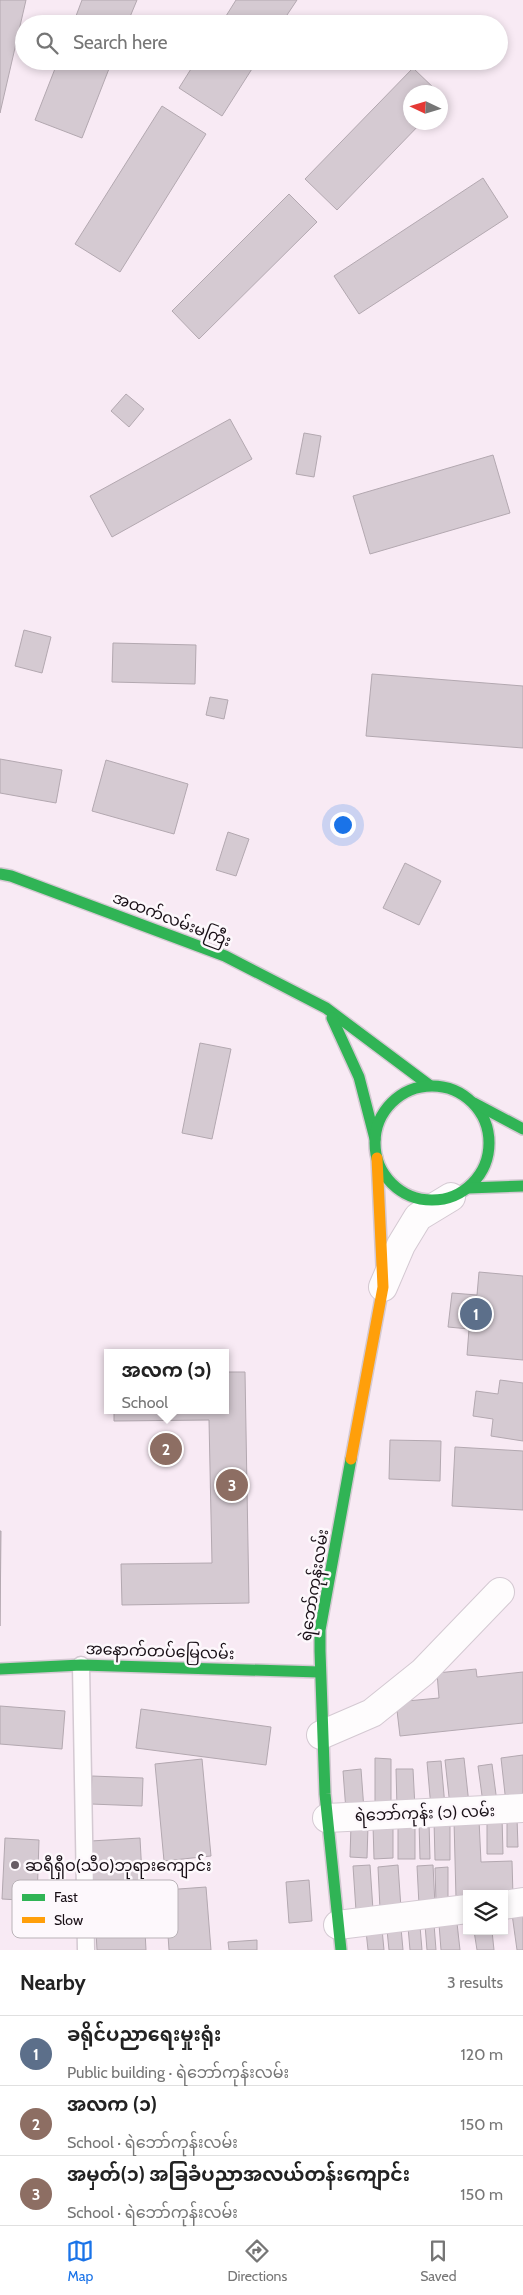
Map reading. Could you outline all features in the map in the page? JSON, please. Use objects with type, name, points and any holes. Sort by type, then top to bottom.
[{"type":"street","name":"အထက်လမ်းမကြီး","points":[[0,874],[11,876],[225,956],[326,1008],[429,1085]]},
{"type":"street","points":[[326,1008],[352,1054],[367,1098],[377,1158],[385,1175],[397,1189],[414,1197],[432,1200],[459,1192],[523,1186]]},
{"type":"street","points":[[375,1139],[380,1119],[392,1102],[409,1090],[429,1085],[445,1086],[461,1092],[474,1103],[523,1128]]},
{"type":"street","points":[[383,1287],[401,1245],[418,1217],[459,1192],[480,1174],[488,1156],[489,1137],[484,1119],[474,1103]]},
{"type":"street","name":"ရဲဘော်ကုန်းလမ်း","points":[[340,1938],[332,1883],[321,1736],[320,1630],[383,1287],[377,1158]]},
{"type":"street","points":[[321,1736],[380,1708],[423,1672],[500,1592]]},
{"type":"street","name":"အနောက်တပ်မြေလမ်း","points":[[0,1669],[81,1665],[319,1672]]},
{"type":"street","name":"ရဲဘော်ကုန်း (၁) လမ်း","points":[[327,1818],[523,1808]]},
{"type":"street","points":[[508,1904],[523,1902]]},
{"type":"street","points":[[340,1938],[463,1910]]},
{"type":"lane","points":[[81,1665],[85,1880]]},
{"type":"building","points":[[0,0],[26,0],[23,15],[15,15],[15,48],[0,113]]},
{"type":"building","points":[[82,0],[137,0],[131,15],[76,15]]},
{"type":"building","points":[[236,0],[297,0],[287,15],[227,15]]},
{"type":"building","points":[[54,70],[108,70],[82,138],[35,120]]},
{"type":"building","points":[[190,70],[251,70],[222,116],[179,88]]},
{"type":"building","points":[[411,70],[415,70],[431,85],[403,85],[403,130],[414,130],[337,210],[305,179]]},
{"type":"building","points":[[162,106],[206,134],[120,272],[75,244]]},
{"type":"building","points":[[483,178],[508,217],[359,314],[334,276]]},
{"type":"building","points":[[289,194],[317,222],[199,339],[172,311]]},
{"type":"building","points":[[126,394],[144,409],[129,427],[111,411]]},
{"type":"building","points":[[230,419],[252,459],[112,537],[90,496]]},
{"type":"building","points":[[304,433],[321,436],[314,477],[296,474]]},
{"type":"building","points":[[493,455],[510,513],[370,554],[353,496]]},
{"type":"building","points":[[24,630],[51,637],[42,673],[15,666]]},
{"type":"building","points":[[113,643],[196,645],[195,684],[112,682]]},
{"type":"building","points":[[372,674],[523,686],[523,748],[366,736]]},
{"type":"building","points":[[210,697],[228,700],[224,719],[206,715]]},
{"type":"building","points":[[0,759],[62,770],[56,803],[0,793]]},
{"type":"building","points":[[106,760],[188,784],[174,834],[92,811]]},
{"type":"building","points":[[228,832],[249,839],[236,876],[216,870]]},
{"type":"building","points":[[405,863],[441,881],[419,925],[383,908]]},
{"type":"building","points":[[200,1043],[231,1049],[212,1139],[182,1133]]},
{"type":"building","points":[[479,1272],[523,1276],[523,1360],[467,1355],[469,1329],[448,1327],[452,1293],[477,1295]]},
{"type":"building","points":[[229,1372],[245,1372],[249,1603],[122,1605],[121,1564],[212,1563],[209,1420],[114,1421],[114,1414],[229,1414]]},
{"type":"building","points":[[500,1380],[523,1383],[523,1441],[491,1436],[493,1419],[473,1416],[476,1391],[498,1394]]},
{"type":"building","points":[[390,1440],[441,1441],[440,1481],[389,1479]]},
{"type":"building","points":[[455,1447],[523,1451],[523,1510],[452,1506]]},
{"type":"building","points":[[0,1531],[1,1531],[0,1626]]},
{"type":"building","points":[[476,1669],[477,1677],[523,1672],[523,1723],[400,1736],[396,1702],[439,1698],[437,1673]]},
{"type":"building","points":[[0,1706],[65,1711],[62,1749],[0,1744]]},
{"type":"building","points":[[141,1709],[271,1727],[266,1765],[136,1748]]},
{"type":"building","points":[[523,1755],[523,1801],[506,1803],[501,1758]]},
{"type":"building","points":[[375,1758],[391,1759],[391,1809],[375,1809]]},
{"type":"building","points":[[464,1758],[469,1804],[450,1806],[445,1760]]},
{"type":"building","points":[[202,1759],[211,1856],[164,1861],[155,1764]]},
{"type":"building","points":[[441,1761],[445,1806],[431,1808],[427,1762]]},
{"type":"building","points":[[492,1764],[497,1802],[483,1803],[478,1766]]},
{"type":"building","points":[[361,1769],[364,1810],[346,1811],[343,1771]]},
{"type":"building","points":[[396,1769],[413,1769],[415,1808],[397,1808]]},
{"type":"building","points":[[92,1776],[143,1778],[142,1806],[91,1804]]},
{"type":"building","points":[[487,1817],[502,1817],[503,1854],[487,1854]]},
{"type":"building","points":[[507,1818],[517,1818],[518,1847],[507,1847]]},
{"type":"building","points":[[398,1819],[415,1819],[415,1859],[398,1859]]},
{"type":"building","points":[[450,1820],[450,1860],[435,1860],[434,1821]]},
{"type":"building","points":[[479,1820],[481,1862],[512,1861],[513,1896],[508,1895],[508,1890],[463,1890],[463,1898],[456,1898],[454,1821]]},
{"type":"building","points":[[419,1822],[429,1822],[430,1859],[420,1859]]},
{"type":"building","points":[[351,1825],[368,1826],[367,1858],[350,1857]]},
{"type":"building","points":[[373,1825],[393,1825],[393,1858],[374,1859]]},
{"type":"building","points":[[5,1838],[39,1840],[38,1880],[12,1880],[12,1900],[2,1899]]},
{"type":"building","points":[[140,1838],[142,1880],[93,1880],[91,1841]]},
{"type":"building","points":[[370,1865],[373,1910],[356,1911],[353,1866]]},
{"type":"building","points":[[398,1865],[401,1908],[380,1909],[378,1867]]},
{"type":"building","points":[[433,1865],[435,1905],[419,1905],[417,1866]]},
{"type":"building","points":[[448,1867],[448,1901],[436,1902],[435,1868]]},
{"type":"building","points":[[309,1880],[312,1921],[289,1923],[286,1882]]},
{"type":"building","points":[[206,1887],[211,1950],[169,1950],[168,1938],[178,1938],[178,1889]]},
{"type":"building","points":[[523,1913],[523,1950],[517,1950],[512,1914]]},
{"type":"building","points":[[457,1923],[460,1950],[441,1950],[439,1924]]},
{"type":"building","points":[[434,1924],[436,1950],[427,1950],[425,1925]]},
{"type":"building","points":[[420,1926],[422,1950],[410,1950],[408,1927]]},
{"type":"building","points":[[401,1928],[403,1950],[389,1950],[387,1930]]},
{"type":"building","points":[[382,1929],[384,1950],[368,1950],[366,1931]]},
{"type":"building","points":[[475,1935],[492,1935],[494,1950],[477,1950]]},
{"type":"building","points":[[96,1938],[145,1938],[146,1950],[97,1950]]},
{"type":"building","points":[[257,1940],[257,1950],[229,1950],[228,1942]]},
{"type":"traffic: fast","points":[[0,874],[11,876],[225,956],[326,1008],[429,1085]]},
{"type":"traffic: fast","points":[[332,1018],[359,1077],[375,1139]]},
{"type":"traffic: fast","points":[[432,1086],[454,1090],[472,1103],[485,1121],[489,1143],[485,1165],[472,1183],[454,1196],[432,1200],[410,1196],[392,1183],[379,1165],[375,1143],[379,1121],[392,1103],[410,1090],[432,1086]]},
{"type":"traffic: fast","points":[[474,1103],[523,1129]]},
{"type":"traffic: fast","points":[[468,1188],[523,1186]]},
{"type":"traffic: fast","points":[[341,1950],[325,1794],[320,1630],[351,1459]]},
{"type":"traffic: fast","points":[[0,1669],[81,1665],[319,1672]]},
{"type":"traffic: slow","points":[[351,1459],[383,1287],[377,1158]]},
{"type":"place","name":"ခရိုင်ပညာရေးမှုးရုံး","points":[[476,1314]]},
{"type":"place","name":"အလက (၁)","points":[[166,1449]]},
{"type":"place","name":"အမှတ်(၁) အခြခံပညာအလယ်တန်းကျောင်း","points":[[232,1485]]},
{"type":"place","name":"ဆရီရှီဝ(သီဝ)ဘုရားကျောင်း","points":[[15,1865]]}]
